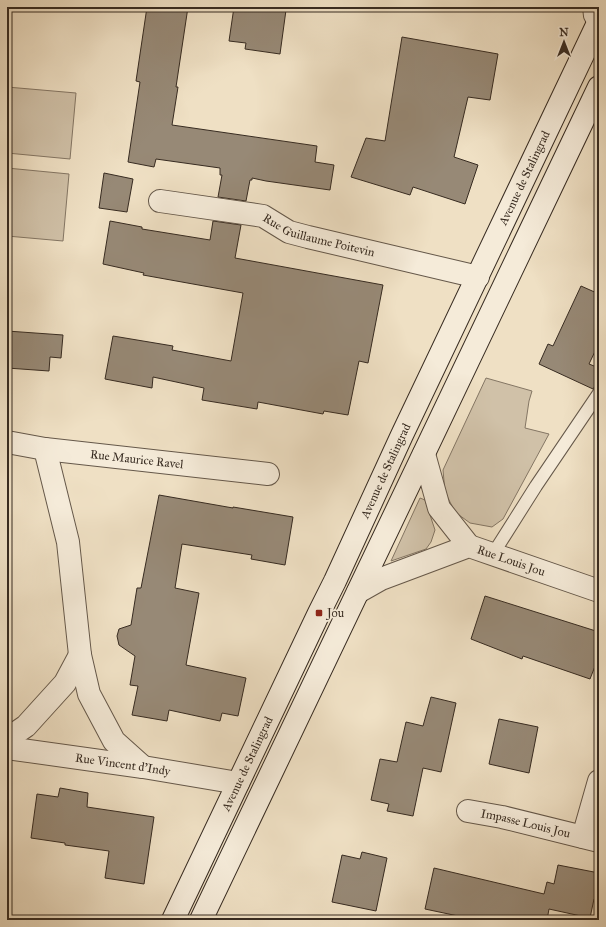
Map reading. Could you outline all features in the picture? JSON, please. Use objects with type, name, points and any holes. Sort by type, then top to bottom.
[{"type":"main road","name":"Avenue de Stalingrad","points":[[173,920],[335,581],[533,158],[597,25]]},
{"type":"main road","points":[[201,920],[599,87]]},
{"type":"main road","name":"Rue Guillaume Poitevin","points":[[160,201],[263,216],[289,232],[478,277]]},
{"type":"main road","points":[[490,316],[478,277],[514,265]]},
{"type":"main road","name":"Rue Maurice Ravel","points":[[7,442],[44,448],[268,474]]},
{"type":"main road","points":[[399,443],[424,454]]},
{"type":"main road","points":[[44,448],[68,542],[80,655],[89,694],[114,741],[143,767]]},
{"type":"main road","points":[[424,454],[439,508],[469,546]]},
{"type":"main road","name":"Rue Louis Jou","points":[[358,592],[381,579],[469,546],[599,591]]},
{"type":"main road","points":[[335,581],[358,592]]},
{"type":"main road","points":[[7,739],[26,726],[65,683],[80,655]]},
{"type":"main road","name":"Rue Vincent d'Indy","points":[[7,748],[143,767],[238,784]]},
{"type":"main road","points":[[250,817],[238,784],[271,773]]},
{"type":"main road","name":"Impasse Louis Jou","points":[[468,811],[502,817],[591,839],[599,781]]},
{"type":"lane","points":[[589,7],[590,16],[597,25]]},
{"type":"lane","points":[[493,554],[536,486],[599,393]]},
{"type":"shaded area","points":[[7,87],[76,93],[70,159],[7,153]]},
{"type":"shaded area","points":[[7,168],[69,174],[63,241],[7,236]]},
{"type":"shaded area","points":[[486,378],[532,391],[525,428],[549,434],[503,519],[492,527],[470,523],[455,512],[445,492],[443,470]]},
{"type":"shaded area","points":[[420,498],[425,500],[435,530],[431,542],[426,549],[391,561]]},
{"type":"building","points":[[147,7],[188,7],[172,125],[317,146],[315,162],[334,165],[330,190],[252,178],[252,180],[250,180],[246,201],[218,197],[222,175],[220,175],[220,168],[156,159],[154,167],[128,162],[140,82],[136,81]]},
{"type":"building","points":[[234,7],[263,7],[286,10],[280,54],[245,49],[246,43],[229,41]]},
{"type":"building","points":[[402,37],[498,54],[490,100],[468,97],[454,157],[478,165],[465,204],[413,187],[410,195],[351,177],[366,138],[385,141]]},
{"type":"building","points":[[104,173],[133,179],[127,212],[99,208]]},
{"type":"building","points":[[110,221],[142,227],[142,229],[210,240],[213,221],[241,225],[235,258],[383,285],[368,363],[359,361],[348,415],[324,411],[323,414],[258,402],[257,409],[202,400],[204,388],[153,377],[152,388],[105,379],[113,336],[173,346],[172,350],[231,361],[243,293],[143,275],[144,273],[103,264]]},
{"type":"building","points":[[581,286],[599,294],[599,343],[589,364],[599,368],[599,386],[595,386],[593,389],[539,364],[548,344],[553,346]]},
{"type":"building","points":[[7,331],[63,335],[61,358],[50,357],[49,371],[7,368]]},
{"type":"building","points":[[159,495],[293,517],[285,565],[251,559],[252,555],[182,544],[175,588],[199,593],[186,665],[246,678],[238,716],[222,713],[220,721],[169,710],[167,721],[132,715],[138,686],[130,685],[135,656],[119,645],[117,636],[119,629],[131,625],[137,588],[141,588]]},
{"type":"building","points":[[485,596],[599,632],[599,656],[590,679],[523,656],[522,659],[471,639]]},
{"type":"building","points":[[431,697],[456,703],[441,772],[423,768],[413,816],[387,811],[389,804],[371,800],[380,759],[397,762],[406,722],[423,726]]},
{"type":"building","points":[[499,719],[538,727],[529,773],[489,764]]},
{"type":"building","points":[[60,788],[88,793],[87,807],[154,817],[144,884],[105,878],[109,851],[65,845],[65,843],[31,838],[37,794],[58,797]]},
{"type":"building","points":[[362,852],[387,858],[376,911],[332,902],[342,855],[360,859]]},
{"type":"building","points":[[558,865],[599,873],[599,900],[594,899],[590,918],[549,909],[547,920],[477,920],[425,909],[434,868],[544,894],[547,882],[554,884]]},
{"type":"place","name":"Jou","points":[[319,613]]}]
